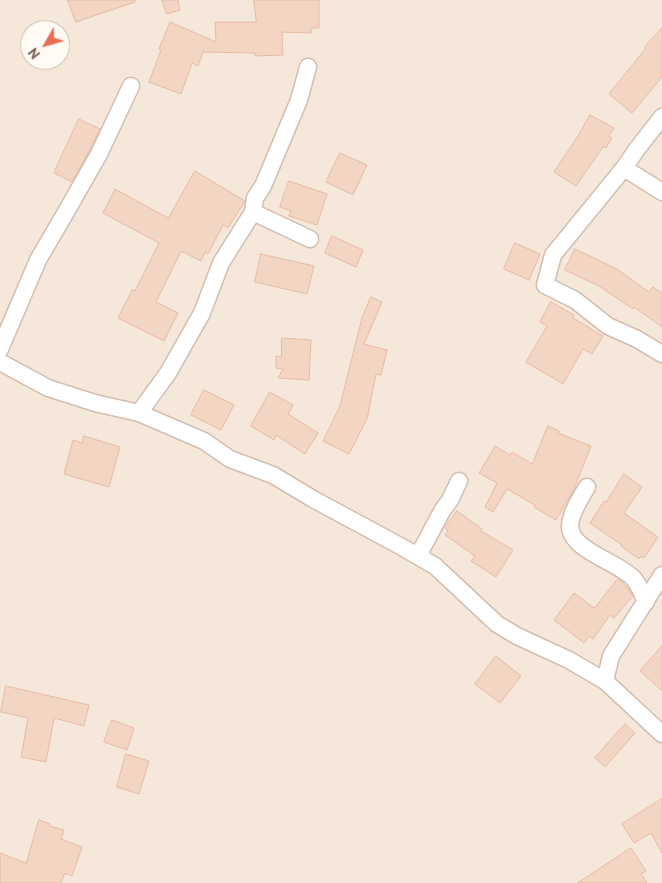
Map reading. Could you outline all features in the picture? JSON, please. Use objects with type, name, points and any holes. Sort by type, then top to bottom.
[{"type":"street","points":[[139,413],[168,373],[188,339],[202,313],[222,263],[253,212],[255,198],[263,186],[299,100],[308,68]]},
{"type":"street","points":[[0,349],[38,260],[98,154],[131,86]]},
{"type":"street","points":[[662,117],[624,168],[553,255],[545,285],[574,300],[608,326],[637,338],[662,354]]},
{"type":"street","points":[[624,168],[662,192]]},
{"type":"street","points":[[253,212],[310,239]]},
{"type":"street","points":[[0,362],[48,388],[95,404],[139,413],[204,441],[230,459],[273,475],[418,556],[435,566],[496,624],[569,660],[605,681],[662,734]]},
{"type":"street","points":[[418,556],[459,481]]},
{"type":"street","points":[[587,487],[572,517],[570,526],[573,538],[583,547],[633,577],[639,585],[646,602]]},
{"type":"street","points":[[605,681],[611,656],[662,575]]},
{"type":"shaded area","points":[[0,0],[662,0],[662,883],[0,883]]},
{"type":"building","points":[[68,0],[135,0],[135,2],[76,22]]},
{"type":"building","points":[[162,0],[178,0],[180,10],[167,14]]},
{"type":"building","points":[[254,0],[319,0],[319,28],[311,28],[311,33],[282,32],[283,55],[255,56],[255,53],[203,52],[198,66],[192,63],[181,94],[149,82],[170,22],[216,42],[215,22],[256,22]]},
{"type":"building","points":[[662,28],[662,77],[632,113],[609,94]]},
{"type":"building","points":[[590,115],[614,128],[609,136],[612,138],[606,148],[603,147],[576,186],[554,172]]},
{"type":"building","points":[[79,119],[100,129],[72,182],[54,173]]},
{"type":"building","points":[[340,153],[367,165],[353,195],[326,182]]},
{"type":"building","points":[[195,171],[245,201],[228,228],[223,225],[208,254],[205,252],[201,261],[181,251],[156,302],[178,313],[164,341],[118,318],[132,290],[135,291],[159,243],[103,213],[115,189],[168,218]]},
{"type":"building","points":[[289,181],[327,194],[317,225],[289,216],[291,211],[280,207]]},
{"type":"building","points":[[332,236],[363,250],[356,267],[325,253]]},
{"type":"building","points":[[515,243],[540,254],[529,280],[504,269]]},
{"type":"building","points":[[575,249],[617,269],[649,292],[653,287],[662,293],[662,327],[599,286],[565,270]]},
{"type":"building","points":[[261,254],[314,266],[307,294],[255,282]]},
{"type":"building","points":[[371,297],[382,302],[364,344],[387,350],[381,375],[376,374],[367,419],[349,454],[323,441],[340,406],[362,318]]},
{"type":"building","points":[[551,302],[574,315],[573,318],[603,336],[592,354],[583,349],[563,384],[526,362],[547,326],[540,322]]},
{"type":"building","points":[[282,338],[311,340],[309,380],[278,378],[283,369],[276,368],[276,356],[281,357]]},
{"type":"building","points":[[204,390],[234,405],[221,430],[191,415]]},
{"type":"building","points":[[270,392],[293,405],[288,414],[318,433],[305,454],[276,435],[274,440],[251,426]]},
{"type":"building","points":[[548,426],[559,431],[558,433],[591,446],[574,489],[556,520],[507,489],[493,512],[485,507],[497,483],[479,473],[495,446],[510,455],[512,452],[532,464]]},
{"type":"building","points":[[84,436],[120,447],[109,487],[64,474],[73,440],[82,443]]},
{"type":"building","points":[[624,474],[642,487],[624,513],[658,537],[644,558],[641,556],[639,559],[590,523]]},
{"type":"building","points":[[457,511],[482,529],[481,531],[513,550],[496,577],[471,561],[475,556],[445,535],[448,531],[445,528]]},
{"type":"building","points":[[618,579],[633,596],[614,618],[610,615],[593,639],[589,636],[584,643],[554,620],[574,593],[594,608]]},
{"type":"building","points":[[662,646],[662,691],[640,671]]},
{"type":"building","points":[[496,656],[521,676],[500,703],[475,684]]},
{"type":"building","points":[[6,686],[89,705],[84,726],[54,718],[46,762],[21,757],[28,718],[1,712]]},
{"type":"building","points":[[112,720],[134,728],[127,750],[104,742]]},
{"type":"building","points":[[625,724],[635,733],[605,767],[595,758]]},
{"type":"building","points":[[126,754],[149,761],[139,794],[117,787]]},
{"type":"building","points":[[662,799],[662,853],[651,833],[634,843],[622,824]]},
{"type":"building","points":[[39,820],[64,830],[61,839],[82,847],[72,876],[65,873],[61,883],[0,883],[0,853],[26,863]]},
{"type":"building","points":[[631,848],[646,871],[641,874],[647,883],[578,883]]}]
